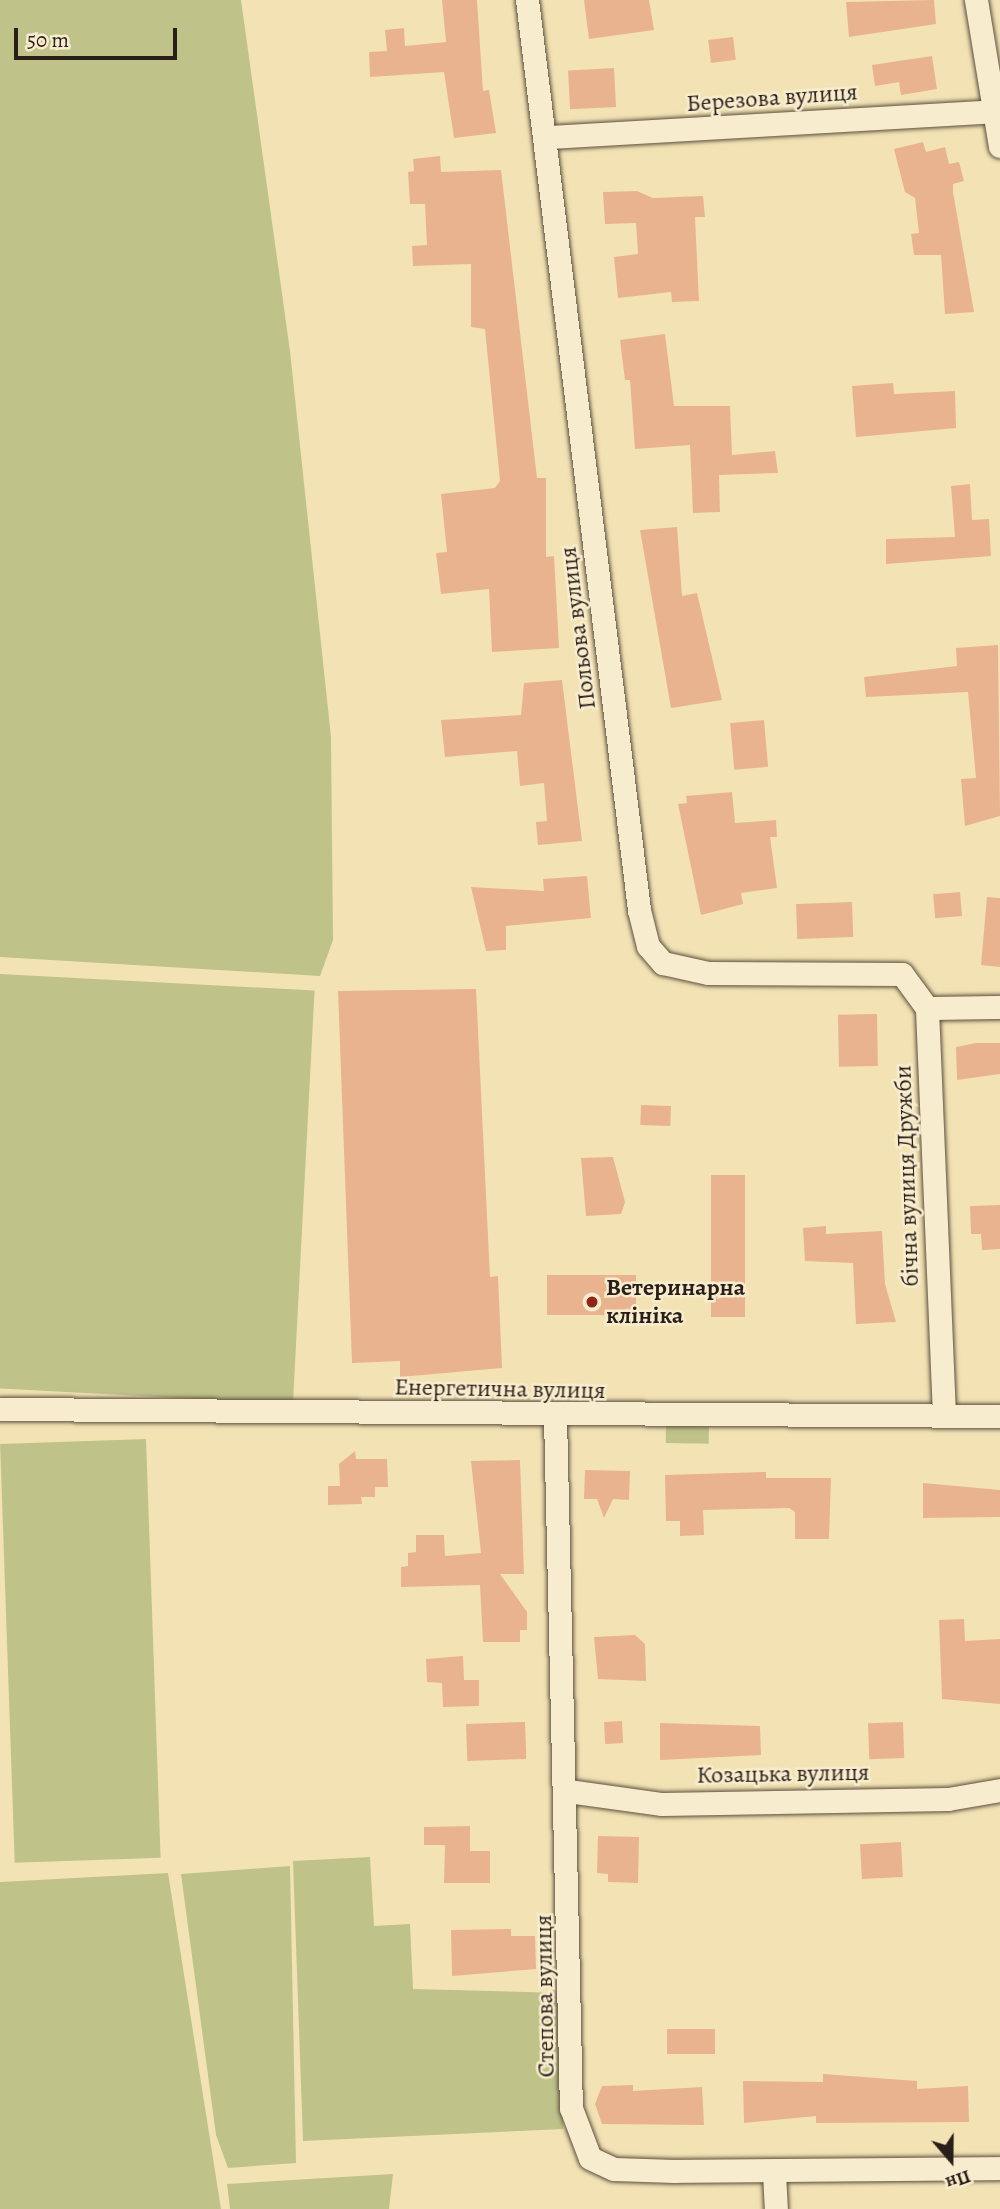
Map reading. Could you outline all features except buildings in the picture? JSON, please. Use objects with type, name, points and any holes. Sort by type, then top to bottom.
[{"type":"street","name":"Польова вулиця","points":[[527,0],[548,138],[548,193],[639,910],[649,946],[663,963],[708,973],[902,974],[927,1008]]},
{"type":"street","points":[[976,0],[997,111],[1000,146]]},
{"type":"street","name":"Березова вулиця","points":[[548,138],[997,111]]},
{"type":"street","points":[[927,1008],[1000,1007]]},
{"type":"street","name":"бічна вулиця Дружби","points":[[927,1008],[944,1415]]},
{"type":"street","name":"Енергетична вулиця","points":[[0,1409],[555,1416],[1000,1416]]},
{"type":"street","name":"Степова вулиця","points":[[555,1416],[568,1791],[571,2108],[579,2139],[590,2158],[614,2169],[722,2166],[774,2173],[802,2166],[1000,2168]]},
{"type":"street","name":"Козацька вулиця","points":[[568,1791],[662,1804],[948,1799],[1000,1790]]},
{"type":"street","points":[[774,2173],[776,2209]]},
{"type":"green space","points":[[0,0],[241,0],[290,351],[331,737],[333,940],[320,976],[0,957]]},
{"type":"green space","points":[[0,974],[315,990],[293,1404],[0,1389]]},
{"type":"green space","points":[[666,1426],[709,1427],[709,1444],[666,1443]]},
{"type":"green space","points":[[146,1439],[161,1858],[15,1863],[0,1444]]},
{"type":"green space","points":[[370,1857],[374,1926],[410,1924],[413,1989],[562,1993],[563,2129],[303,2141],[293,1861]]},
{"type":"green space","points":[[290,1866],[296,2163],[228,2168],[216,2135],[181,1874]]},
{"type":"green space","points":[[168,1873],[221,2209],[0,2209],[0,1882]]},
{"type":"green space","points":[[393,2174],[389,2209],[230,2209],[227,2184]]},
{"type":"place","name":"Ветеринарна клініка","points":[[592,1302]]}]
